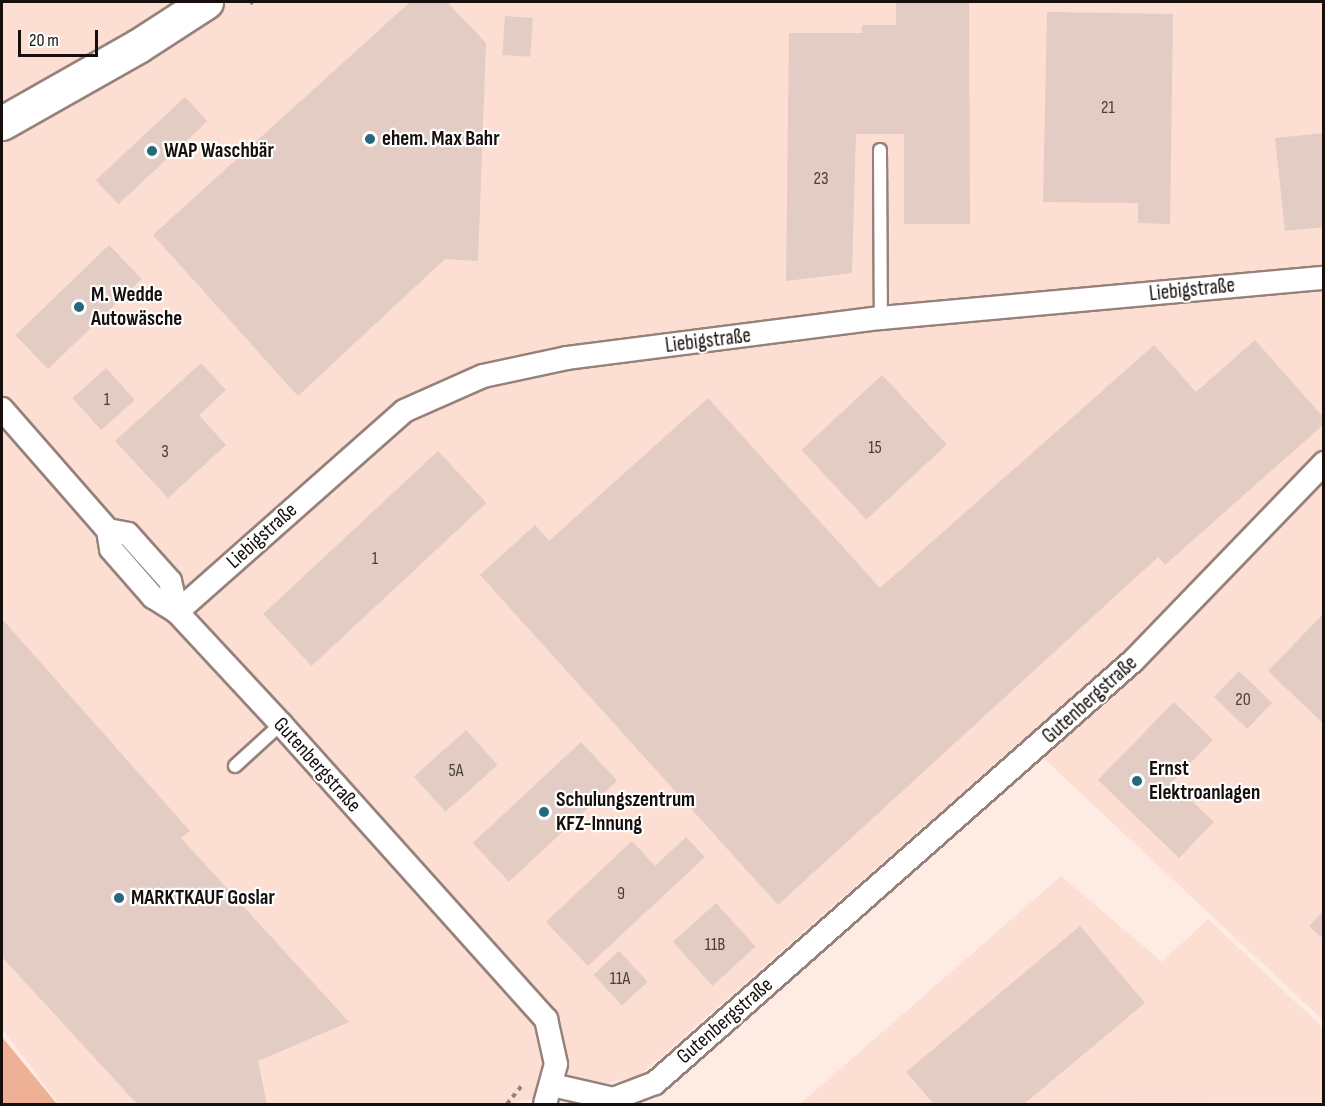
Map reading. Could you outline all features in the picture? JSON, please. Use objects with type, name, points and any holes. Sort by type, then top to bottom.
[{"type":"main road","points":[[2,123],[138,46],[206,2]]},
{"type":"street","name":"Liebigstraße","points":[[177,612],[348,457],[404,411],[439,393],[518,366],[881,318],[1323,278]]},
{"type":"street","name":"Gutenbergstraße","points":[[2,409],[108,530],[111,549],[153,597],[177,612],[282,724],[546,1019],[555,1043],[548,1095],[613,1099],[655,1083],[1134,660],[1323,463]]},
{"type":"lane","points":[[880,150],[881,318]]},
{"type":"lane","points":[[235,766],[282,724]]},
{"type":"shaded area","points":[[2,2],[1323,2],[1323,1020],[1023,739],[639,1076],[509,1104],[59,1104],[2,1028]]},
{"type":"shaded area","points":[[1061,876],[1162,962],[1208,919],[1323,1028],[1324,1102],[800,1104]]},
{"type":"shaded area","points":[[2,1037],[57,1104],[2,1104]]},
{"type":"building","name":"ehem. Max Bahr","points":[[410,2],[447,2],[486,43],[478,261],[445,259],[298,396],[153,235]]},
{"type":"building","points":[[896,2],[969,2],[970,224],[904,224],[904,134],[856,134],[852,273],[786,281],[789,33],[862,33],[862,25],[896,25]]},
{"type":"building","points":[[1047,12],[1173,14],[1170,224],[1138,223],[1138,203],[1043,202]]},
{"type":"building","points":[[505,16],[533,18],[530,57],[502,55]]},
{"type":"building","name":"WAP Waschbär","points":[[185,97],[208,121],[118,204],[96,180]]},
{"type":"building","points":[[1324,133],[1324,227],[1285,231],[1275,138]]},
{"type":"building","name":"M. Wedde Autowäsche","points":[[109,245],[142,279],[48,369],[15,335]]},
{"type":"building","points":[[1255,340],[1324,418],[1324,424],[1165,565],[1158,557],[778,905],[480,575],[535,525],[549,541],[708,398],[880,588],[1154,345],[1196,392]]},
{"type":"building","points":[[201,363],[226,390],[199,415],[226,445],[168,498],[115,441]]},
{"type":"building","points":[[106,368],[135,400],[101,430],[73,398]]},
{"type":"building","points":[[882,375],[947,444],[866,519],[802,450]]},
{"type":"building","points":[[438,451],[486,503],[312,666],[263,614]]},
{"type":"building","points":[[1324,613],[1324,724],[1268,671]]},
{"type":"building","name":"MARKTKAUF Goslar","points":[[2,619],[190,831],[181,838],[349,1022],[258,1061],[267,1104],[137,1104],[2,957]]},
{"type":"building","points":[[1239,671],[1272,703],[1247,729],[1214,697]]},
{"type":"building","name":"Ernst Elektroanlagen","points":[[1174,702],[1213,740],[1172,782],[1214,822],[1179,858],[1098,780]]},
{"type":"building","points":[[466,730],[497,765],[445,812],[414,777]]},
{"type":"building","name":"Schulungszentrum KFZ-Innung","points":[[581,742],[617,781],[509,882],[473,843]]},
{"type":"building","points":[[686,837],[705,857],[588,966],[546,922],[632,841],[655,866]]},
{"type":"building","points":[[716,903],[755,947],[712,986],[673,942]]},
{"type":"building","points":[[1324,910],[1324,935],[1321,937],[1309,926]]},
{"type":"building","points":[[1080,926],[1145,1003],[1024,1104],[934,1104],[906,1072]]},
{"type":"building","points":[[619,951],[648,982],[622,1006],[593,975]]},
{"type":"place","name":"ehem. Max Bahr","points":[[370,139]]},
{"type":"place","name":"WAP Waschbär","points":[[152,151]]},
{"type":"place","name":"M. Wedde Autowäsche","points":[[79,307]]},
{"type":"place","name":"Ernst Elektroanlagen","points":[[1137,781]]},
{"type":"place","name":"Schulungszentrum KFZ-Innung","points":[[544,812]]},
{"type":"place","name":"MARKTKAUF Goslar","points":[[119,898]]}]
